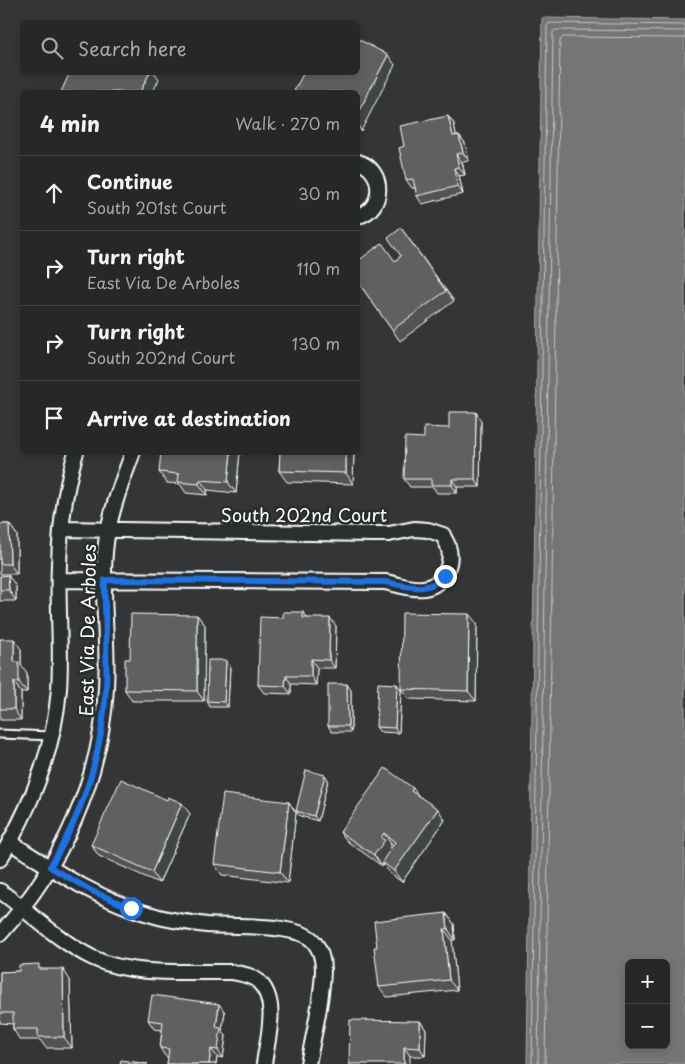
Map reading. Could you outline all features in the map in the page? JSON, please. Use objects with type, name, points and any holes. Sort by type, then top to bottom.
[{"type":"street","points":[[360,163],[365,164],[377,177],[379,191],[374,204],[365,214],[360,215]]},
{"type":"street","name":"East Via De Arboles","points":[[0,859],[33,796],[52,736],[59,690],[61,529],[64,502],[75,455]]},
{"type":"street","name":"East Via De Arboles","points":[[0,934],[23,907],[50,867],[76,819],[91,776],[103,727],[106,687],[104,607],[106,545],[112,514],[132,455]]},
{"type":"street","name":"South 202nd Court","points":[[59,580],[385,582],[423,588],[437,584],[445,576],[449,566],[449,546],[443,535],[428,530],[414,529],[389,534],[61,529]]},
{"type":"street","points":[[10,842],[92,891],[158,917],[226,927],[286,929],[301,933],[313,940],[320,952],[323,969],[308,1064]]},
{"type":"street","points":[[0,892],[23,907],[62,940],[94,958],[138,970],[232,972],[246,975],[256,980],[264,988],[271,1012],[264,1064]]},
{"type":"lane","points":[[0,734],[52,736]]},
{"type":"water","points":[[542,18],[685,20],[685,1064],[527,1064]]},
{"type":"building","points":[[360,40],[388,55],[360,109],[360,90],[295,90],[302,75],[360,75]]},
{"type":"building","points":[[69,75],[148,75],[141,90],[62,90]]},
{"type":"building","points":[[448,116],[453,136],[459,135],[463,153],[456,154],[459,167],[454,168],[458,186],[417,196],[413,179],[406,180],[399,148],[404,146],[400,126]]},
{"type":"building","points":[[401,228],[446,291],[392,330],[360,285],[360,260],[382,243],[395,261],[401,256],[388,238]]},
{"type":"building","points":[[449,412],[476,412],[475,479],[452,479],[452,485],[431,485],[431,479],[404,479],[405,437],[424,438],[424,427],[449,428]]},
{"type":"building","points":[[161,455],[231,455],[228,482],[200,480],[199,484],[178,482],[179,474],[159,472]]},
{"type":"building","points":[[280,455],[346,455],[346,473],[279,471]]},
{"type":"building","points":[[0,524],[9,524],[10,564],[0,564]]},
{"type":"building","points":[[8,575],[9,590],[0,590],[0,576]]},
{"type":"building","points":[[283,612],[303,612],[303,618],[330,618],[329,660],[311,659],[311,676],[286,676],[285,686],[258,685],[260,617],[283,618]]},
{"type":"building","points":[[402,613],[469,614],[468,691],[401,689]]},
{"type":"building","points":[[131,614],[197,615],[197,691],[125,690],[125,659],[130,659]]},
{"type":"building","points":[[0,639],[14,639],[14,662],[19,662],[19,682],[14,682],[14,709],[0,709]]},
{"type":"building","points":[[208,660],[226,660],[224,702],[207,701]]},
{"type":"building","points":[[378,683],[397,684],[395,728],[376,727]]},
{"type":"building","points":[[328,684],[347,684],[348,726],[328,726]]},
{"type":"building","points":[[385,768],[413,788],[411,791],[438,809],[394,871],[382,862],[395,842],[384,833],[381,838],[385,840],[374,855],[340,832]]},
{"type":"building","points":[[306,770],[325,775],[314,816],[296,811]]},
{"type":"building","points":[[121,779],[167,800],[168,797],[182,803],[152,872],[91,845]]},
{"type":"building","points":[[223,794],[289,802],[280,872],[214,864]]},
{"type":"building","points":[[446,913],[448,929],[444,929],[449,980],[379,987],[374,947],[377,947],[374,921]]},
{"type":"building","points":[[39,964],[39,969],[63,969],[64,1037],[38,1037],[38,1029],[13,1029],[13,1013],[0,1013],[0,972],[19,971],[19,965]]},
{"type":"building","points":[[152,995],[219,1004],[216,1027],[221,1028],[218,1050],[211,1049],[209,1064],[167,1064],[169,1049],[160,1048],[163,1022],[148,1020]]},
{"type":"building","points":[[350,1020],[420,1021],[420,1048],[404,1047],[404,1064],[349,1064]]},
{"type":"building","points":[[121,1060],[148,1064],[120,1064]]},
{"type":"route","points":[[131,908],[92,891],[50,867],[76,819],[91,776],[103,727],[106,687],[105,580],[385,582],[423,588],[437,584],[445,576]]}]
